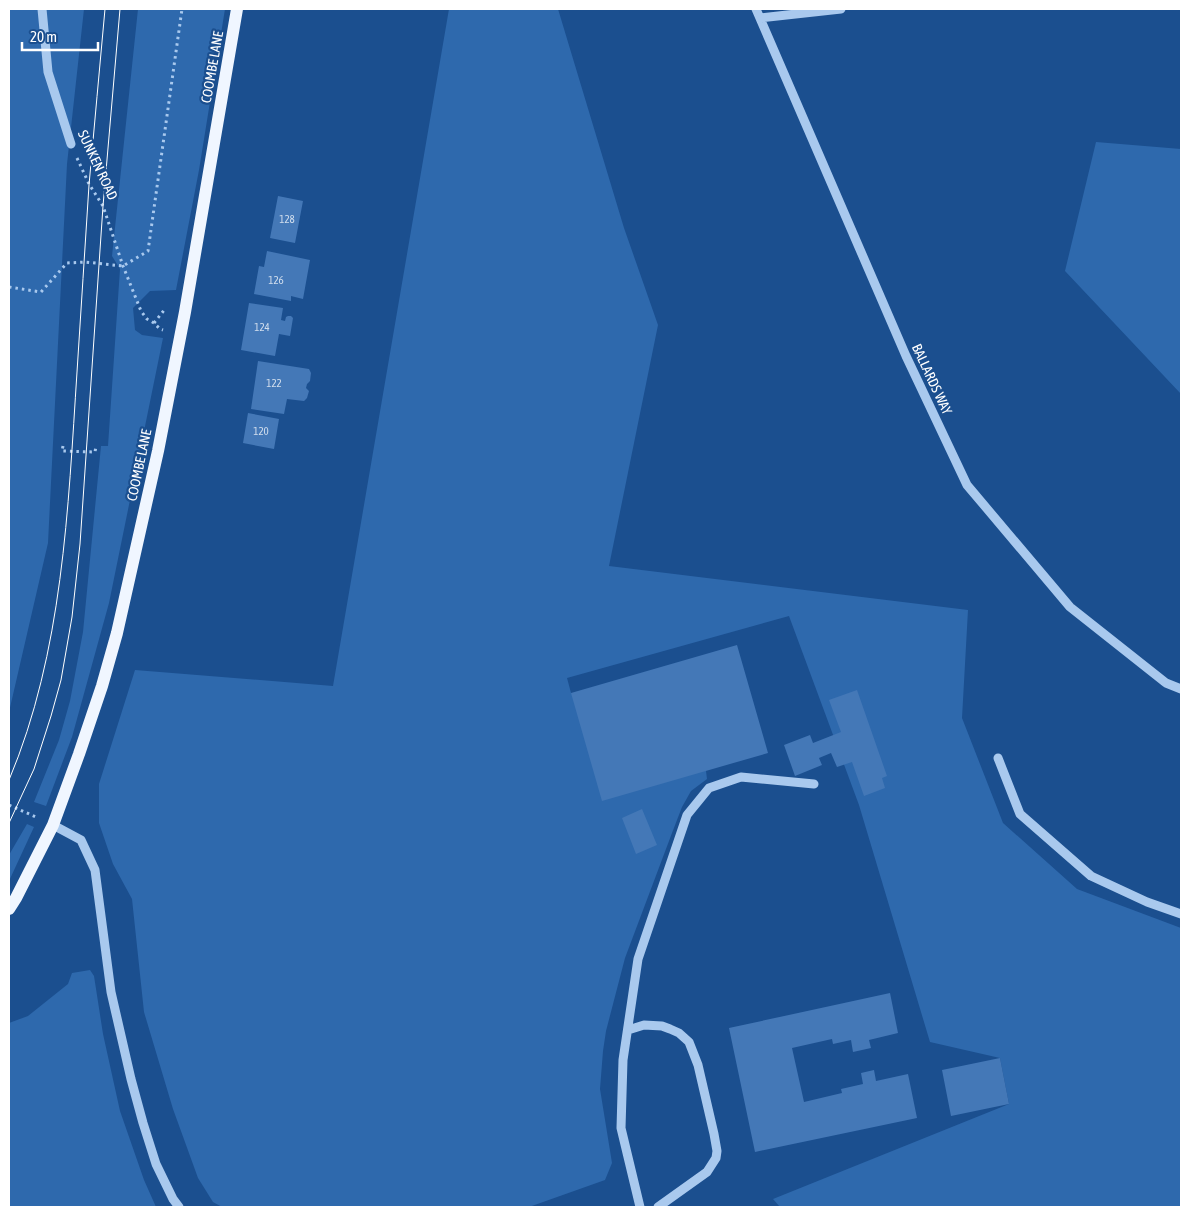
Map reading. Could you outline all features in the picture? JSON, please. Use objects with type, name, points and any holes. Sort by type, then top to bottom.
[{"type":"main road","name":"COOMBE LANE","points":[[9,908],[16,898],[53,825],[79,754],[118,633],[158,451],[185,312],[237,9]]},
{"type":"street","name":"SUNKEN ROAD","points":[[42,9],[48,72],[71,144]]},
{"type":"street","name":"BALLARDS WAY","points":[[756,9],[906,356],[967,485],[1070,607],[1166,683],[1181,689]]},
{"type":"street","points":[[760,18],[841,9]]},
{"type":"street","points":[[998,758],[1020,814],[1091,876],[1147,902],[1181,914]]},
{"type":"street","points":[[640,1207],[620,1128],[623,1060],[638,959],[688,815],[709,788],[741,777],[814,784]]},
{"type":"street","points":[[53,825],[81,840],[95,870],[111,992],[131,1079],[156,1164],[173,1199],[179,1207]]},
{"type":"street","points":[[628,1030],[649,1025],[662,1026],[679,1033],[690,1042],[698,1065],[717,1151],[716,1158],[707,1172],[658,1207]]},
{"type":"path","points":[[9,287],[41,292],[67,263],[84,262],[123,266],[148,251],[182,9]]},
{"type":"path","name":"SUNKEN ROAD","points":[[71,144],[103,206],[123,266],[141,311],[147,319],[154,323]]},
{"type":"path","points":[[63,446],[62,451],[95,452],[96,446]]},
{"type":"path","points":[[9,805],[53,825]]},
{"type":"shaded area","points":[[9,9],[84,9],[67,164],[48,543],[9,712]]},
{"type":"shaded area","points":[[138,9],[225,9],[199,170],[176,290],[150,291],[133,308],[135,330],[142,335],[163,338],[109,603],[72,737],[46,806],[34,802],[59,740],[70,701],[83,632],[101,446],[108,446],[120,269],[112,256]]},
{"type":"shaded area","points":[[449,9],[558,9],[624,228],[658,325],[609,566],[968,610],[962,718],[1003,823],[1077,889],[1181,928],[1181,1207],[780,1207],[773,1199],[1009,1104],[1000,1058],[930,1042],[859,805],[789,616],[567,678],[571,693],[706,771],[707,779],[691,791],[682,807],[625,958],[606,1031],[600,1089],[612,1163],[605,1180],[529,1207],[222,1207],[213,1202],[198,1178],[173,1109],[144,1012],[132,899],[113,864],[99,823],[99,784],[135,670],[333,686]]},
{"type":"shaded area","points":[[1096,142],[1181,149],[1181,394],[1065,271]]},
{"type":"shaded area","points":[[27,824],[34,827],[9,881],[9,855]]},
{"type":"shaded area","points":[[90,970],[94,976],[103,1034],[120,1111],[144,1180],[156,1207],[9,1207],[9,1023],[28,1016],[68,984],[72,973]]},
{"type":"building","points":[[278,196],[303,201],[295,243],[270,238]]},
{"type":"building","points":[[267,251],[310,260],[303,299],[291,296],[291,301],[254,294],[259,266],[264,267]]},
{"type":"building","points":[[249,303],[283,308],[281,320],[285,321],[288,316],[293,318],[290,336],[279,334],[275,356],[241,350]]},
{"type":"building","points":[[258,361],[309,369],[311,373],[310,381],[306,388],[309,391],[307,398],[304,401],[287,399],[284,414],[251,409]]},
{"type":"building","points":[[248,413],[279,419],[274,449],[243,443]]},
{"type":"building","points":[[737,645],[768,753],[602,801],[571,693]]},
{"type":"building","points":[[857,690],[887,776],[882,778],[885,788],[864,796],[852,762],[837,767],[831,753],[819,758],[822,765],[795,776],[784,745],[810,735],[813,743],[841,732],[829,700]]},
{"type":"building","points":[[642,809],[657,845],[636,854],[622,818]]},
{"type":"building","points":[[890,993],[898,1033],[869,1040],[871,1048],[853,1052],[851,1040],[833,1044],[832,1039],[792,1048],[804,1102],[842,1093],[841,1089],[863,1084],[861,1073],[874,1070],[876,1081],[908,1074],[917,1118],[755,1152],[729,1028]]},
{"type":"building","points":[[1000,1058],[1009,1104],[951,1116],[942,1070]]},
{"type":"tram line","points":[[9,780],[27,731],[41,682],[52,631],[60,579],[70,476],[89,185],[105,9]]},
{"type":"tram line","points":[[9,823],[34,769],[51,716],[61,680],[72,617],[80,544],[103,206],[120,9]]}]
